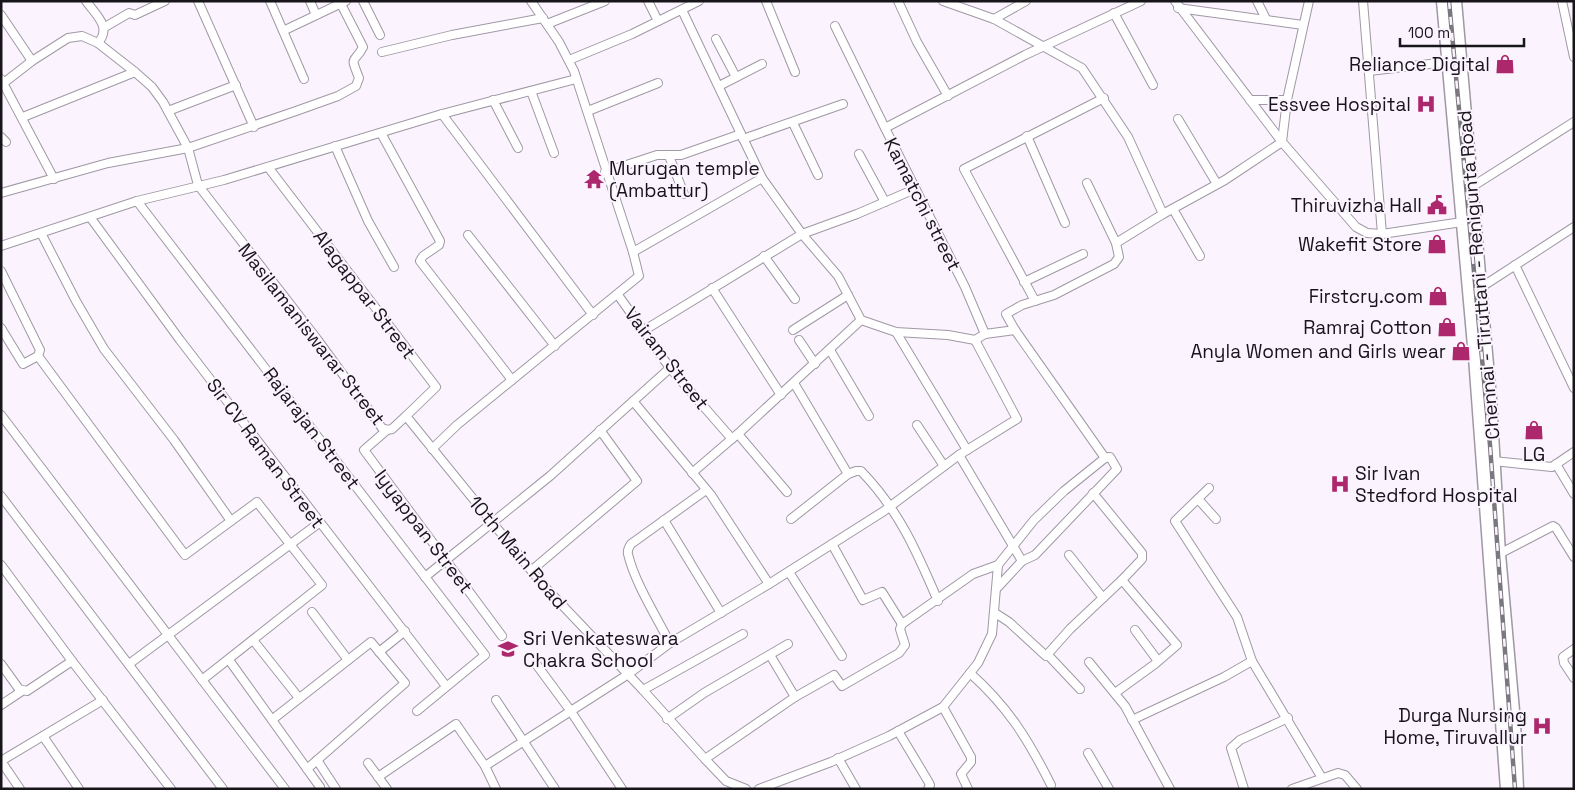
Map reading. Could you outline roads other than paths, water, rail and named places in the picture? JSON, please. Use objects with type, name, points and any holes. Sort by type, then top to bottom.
[{"type":"highway","name":"Chennai - Tiruttani - Renigunta Road","points":[[1442,1],[1447,62],[1465,189],[1462,222],[1474,290],[1507,789]]},
{"type":"highway","name":"Chennai - Tiruttani - Renigunta Road","points":[[1456,1],[1465,189],[1493,461],[1514,722],[1517,789]]},
{"type":"street","points":[[86,1],[105,27],[105,33],[98,43]]},
{"type":"street","points":[[105,27],[129,13],[134,15],[166,1]]},
{"type":"street","points":[[198,1],[254,127]]},
{"type":"street","points":[[270,1],[304,79]]},
{"type":"street","points":[[310,1],[316,16]]},
{"type":"street","points":[[363,1],[380,35]]},
{"type":"street","points":[[531,1],[569,60],[588,111],[605,172],[633,252],[762,178]]},
{"type":"street","points":[[382,52],[452,34],[545,21],[605,1]]},
{"type":"street","points":[[648,1],[658,21]]},
{"type":"street","points":[[569,60],[699,1]]},
{"type":"street","points":[[766,1],[795,72]]},
{"type":"street","points":[[898,1],[917,42],[948,96]]},
{"type":"street","points":[[943,1],[994,19],[1041,47],[1082,68],[1104,98],[1128,137],[1163,214]]},
{"type":"street","points":[[994,19],[1026,1]]},
{"type":"street","name":"Kamatchi street","points":[[985,334],[965,287],[885,128],[1041,47],[1141,1]]},
{"type":"street","points":[[1257,1],[1266,20]]},
{"type":"street","points":[[1282,142],[1287,100],[1309,1]]},
{"type":"street","points":[[1363,1],[1382,234]]},
{"type":"street","points":[[1562,1],[1574,57]]},
{"type":"street","points":[[1,193],[108,163],[188,148],[254,127],[338,96],[358,84],[359,78],[353,58],[363,47],[344,2],[284,30]]},
{"type":"street","points":[[1177,4],[1303,25]]},
{"type":"street","points":[[1177,4],[1282,142],[1356,227],[1367,233],[1382,234],[1462,222]]},
{"type":"street","points":[[682,10],[762,178],[802,234],[838,276],[861,320],[896,332],[948,335],[975,340],[985,334],[1015,330]]},
{"type":"street","points":[[1565,16],[1574,11]]},
{"type":"street","points":[[1114,14],[1153,85]]},
{"type":"street","points":[[1,15],[32,61]]},
{"type":"street","points":[[835,26],[885,128]]},
{"type":"street","points":[[54,178],[23,117],[2,83],[32,61],[73,36],[82,36],[98,43],[152,87],[168,111],[188,148],[198,185]]},
{"type":"street","points":[[716,39],[736,77]]},
{"type":"street","points":[[1369,71],[1447,62]]},
{"type":"street","points":[[719,86],[762,64]]},
{"type":"street","points":[[23,117],[135,72]]},
{"type":"street","points":[[1,246],[137,201],[268,168],[442,114],[576,79]]},
{"type":"street","points":[[588,111],[658,83]]},
{"type":"street","points":[[168,111],[236,84]]},
{"type":"street","points":[[531,91],[554,154]]},
{"type":"street","points":[[1035,302],[964,171],[965,167],[1104,98]]},
{"type":"street","points":[[493,100],[518,148]]},
{"type":"street","points":[[1250,100],[1287,100]]},
{"type":"street","points":[[605,172],[657,155],[681,155],[742,136],[793,123],[843,104]]},
{"type":"street","points":[[442,114],[593,315]]},
{"type":"street","points":[[1178,119],[1217,184]]},
{"type":"street","points":[[1465,189],[1574,122]]},
{"type":"street","points":[[793,123],[818,175]]},
{"type":"street","points":[[381,133],[440,241],[439,245],[423,256],[420,261],[512,380]]},
{"type":"street","points":[[1027,136],[1065,223]]},
{"type":"street","points":[[1116,243],[1172,208],[1217,184],[1282,142]]},
{"type":"street","points":[[335,146],[368,221],[394,267]]},
{"type":"street","points":[[859,154],[885,202]]},
{"type":"street","points":[[669,156],[684,194]]},
{"type":"street","name":"Alagappar Street","points":[[268,168],[436,387],[406,416]]},
{"type":"street","points":[[1087,183],[1116,243],[1119,257],[1114,264],[1054,295],[1035,302],[1022,304],[1006,314],[1015,330],[1105,458]]},
{"type":"street","name":"Masilamaniswarar Street","points":[[198,185],[317,339],[382,428],[392,429],[406,416],[432,449]]},
{"type":"street","points":[[643,331],[802,234],[915,189]]},
{"type":"street","name":"Rajarajan Street","points":[[137,201],[485,655],[446,686]]},
{"type":"street","points":[[1172,208],[1200,256]]},
{"type":"street","name":"Sir CV Raman Street","points":[[90,217],[180,340],[446,686]]},
{"type":"street","points":[[1474,290],[1574,227]]},
{"type":"street","points":[[41,233],[76,301],[104,349],[174,440],[231,521]]},
{"type":"street","points":[[468,235],[555,346]]},
{"type":"street","name":"Vairam Street","points":[[633,252],[638,279],[618,295],[670,368],[787,492]]},
{"type":"street","points":[[1024,282],[1083,254]]},
{"type":"street","points":[[764,256],[795,299]]},
{"type":"street","points":[[1515,265],[1574,388]]},
{"type":"street","points":[[1,271],[40,350],[38,356],[24,364],[1,328]]},
{"type":"street","points":[[712,288],[781,395]]},
{"type":"street","points":[[432,449],[457,425],[618,295]]},
{"type":"street","points":[[793,330],[848,295]]},
{"type":"street","points":[[692,473],[735,437],[861,320]]},
{"type":"street","points":[[896,332],[967,450]]},
{"type":"street","points":[[799,340],[815,364]]},
{"type":"street","points":[[485,766],[627,675],[670,643],[789,572],[891,506],[959,455],[1018,419],[975,340]]},
{"type":"street","points":[[830,350],[869,416]]},
{"type":"street","points":[[38,356],[185,555],[257,502],[292,544],[322,585],[202,680]]},
{"type":"street","points":[[425,577],[493,523],[670,368]]},
{"type":"street","points":[[794,383],[848,474]]},
{"type":"street","points":[[633,401],[706,490],[769,584]]},
{"type":"street","points":[[1,415],[285,789]]},
{"type":"street","points":[[917,425],[944,466]]},
{"type":"street","name":"Iyyappan Street","points":[[387,430],[364,450],[502,636]]},
{"type":"street","points":[[532,570],[637,481],[600,430]]},
{"type":"street","name":"10th Main Road","points":[[432,449],[554,597],[643,690],[726,781],[746,789]]},
{"type":"street","points":[[1493,461],[1541,466],[1556,464],[1574,452]]},
{"type":"street","points":[[959,455],[1022,561]]},
{"type":"street","points":[[705,759],[795,697],[834,675],[842,686],[899,653],[905,645],[900,629],[902,624],[938,601],[973,574],[998,566],[1034,520],[1064,491],[1105,458],[1110,457],[1117,468],[1035,555],[1022,561],[998,586]]},
{"type":"street","points":[[1556,464],[1574,494]]},
{"type":"street","points":[[791,520],[848,474],[856,471],[861,472],[891,506],[913,542],[938,601]]},
{"type":"street","points":[[1209,488],[1175,521],[1237,617],[1252,661],[1288,718],[1322,778]]},
{"type":"street","points":[[670,643],[628,552],[631,544],[706,490]]},
{"type":"street","points":[[1048,655],[1064,634],[1142,559],[1142,553],[1093,493]]},
{"type":"street","points":[[1,496],[223,789]]},
{"type":"street","points":[[1198,499],[1216,519]]},
{"type":"street","points":[[664,520],[721,613]]},
{"type":"street","points":[[129,664],[319,523]]},
{"type":"street","points":[[1499,554],[1552,526],[1556,528],[1574,557]]},
{"type":"street","points":[[832,544],[863,600],[882,592],[902,624]]},
{"type":"street","points":[[1069,556],[1103,598]]},
{"type":"street","points":[[1,565],[72,661],[172,789]]},
{"type":"street","points":[[759,789],[838,758],[898,731],[943,707],[978,663],[992,634],[998,586],[998,566]]},
{"type":"street","points":[[789,572],[842,656]]},
{"type":"street","points":[[1114,693],[1177,645],[1122,580]]},
{"type":"street","points":[[312,612],[348,660]]},
{"type":"street","points":[[995,613],[1009,622],[1044,655],[1048,655],[1080,689]]},
{"type":"street","points":[[1135,630],[1158,661]]},
{"type":"street","points":[[379,652],[405,631]]},
{"type":"street","points":[[643,690],[742,634]]},
{"type":"street","points":[[254,640],[299,698]]},
{"type":"street","points":[[273,719],[371,642],[406,683],[307,769]]},
{"type":"street","points":[[668,719],[704,693],[788,644]]},
{"type":"street","points":[[1574,649],[1563,657],[1564,663],[1574,678]]},
{"type":"street","points":[[770,655],[795,697]]},
{"type":"street","points":[[228,660],[273,719],[320,787]]},
{"type":"street","points":[[1,705],[22,691],[27,691],[72,661]]},
{"type":"street","points":[[1132,720],[1224,677],[1252,661]]},
{"type":"street","points":[[1088,662],[1114,693],[1132,720],[1170,789]]},
{"type":"street","points":[[1,664],[22,691]]},
{"type":"street","points":[[536,664],[570,710],[622,789]]},
{"type":"street","points":[[970,673],[994,694],[1019,726],[1051,785]]},
{"type":"street","points":[[418,710],[446,686]]},
{"type":"street","points":[[20,789],[1,761],[102,700]]},
{"type":"street","points":[[496,700],[522,742],[555,789]]},
{"type":"street","points":[[943,707],[971,757],[971,762],[961,774],[968,789]]},
{"type":"street","points":[[1244,789],[1231,748],[1240,740],[1288,718]]},
{"type":"street","points":[[378,776],[456,724],[485,766],[496,789]]},
{"type":"street","points":[[898,731],[928,781],[930,785],[928,789]]},
{"type":"street","points":[[44,736],[80,789]]},
{"type":"street","points":[[1088,753],[1109,789]]},
{"type":"street","points":[[838,758],[856,789]]},
{"type":"street","points":[[317,760],[336,789]]},
{"type":"street","points":[[368,763],[387,789]]},
{"type":"street","points":[[1292,789],[1338,773],[1345,775],[1357,789]]},
{"type":"railway","points":[[1449,1],[1490,445],[1515,789]]},
{"type":"place","name":"Reliance Digital","points":[[1505,64]]},
{"type":"place","name":"Essvee Hospital","points":[[1426,104]]},
{"type":"place","name":"Murugan temple (Ambattur)","points":[[594,179]]},
{"type":"place","name":"Thiruvizha Hall","points":[[1437,205]]},
{"type":"place","name":"Wakefit Store","points":[[1437,244]]},
{"type":"place","name":"Firstcry.com","points":[[1438,296]]},
{"type":"place","name":"Ramraj Cotton","points":[[1447,327]]},
{"type":"place","name":"Anyla Women and Girls wear","points":[[1461,351]]},
{"type":"place","name":"LG","points":[[1534,430]]},
{"type":"place","name":"Sir Ivan Stedford Hospital","points":[[1340,484]]},
{"type":"place","name":"Sri Venkateswara Chakra School","points":[[508,649]]},
{"type":"place","name":"Durga Nursing Home, Tiruvallur","points":[[1542,726]]}]
